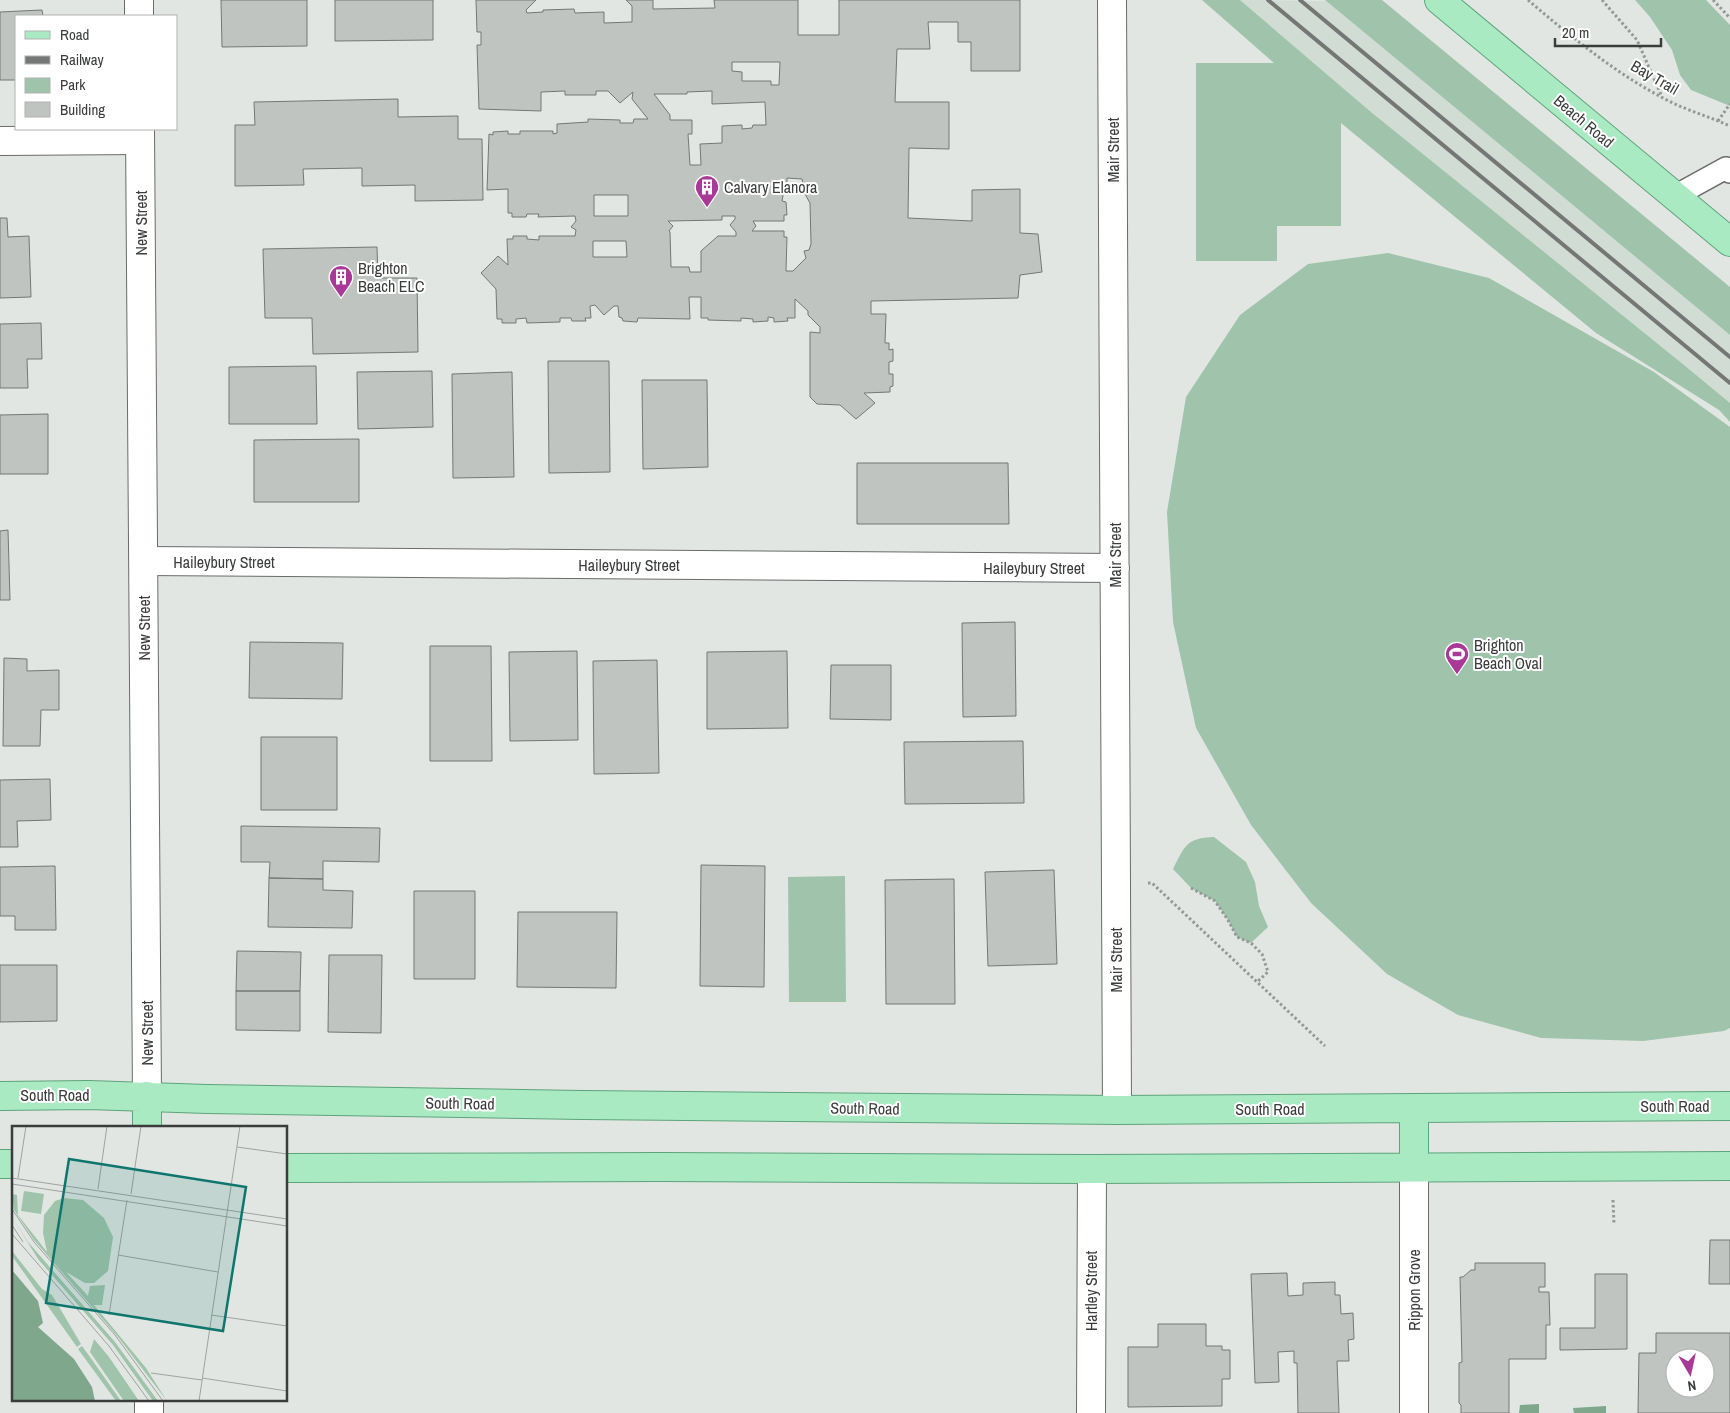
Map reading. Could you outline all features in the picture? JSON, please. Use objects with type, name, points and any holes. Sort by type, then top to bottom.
[{"type":"main road","name":"Beach Road","points":[[1439,0],[1730,242]]},
{"type":"main road","name":"South Road","points":[[0,1096],[82,1094],[217,1099],[572,1105],[1117,1110],[1730,1106]]},
{"type":"main road","name":"New Street","points":[[147,1096],[147,1126]]},
{"type":"main road","points":[[1414,1108],[1414,1167]]},
{"type":"main road","points":[[288,1168],[1092,1169],[1730,1166]]},
{"type":"street","points":[[139,0],[139,15]]},
{"type":"street","name":"Mair Street","points":[[1112,0],[1117,1110]]},
{"type":"street","points":[[0,142],[140,134]]},
{"type":"street","name":"New Street","points":[[140,134],[147,1096]]},
{"type":"street","name":"Haileybury Street","points":[[144,561],[1115,568]]},
{"type":"street","name":"Rippon Grove","points":[[1414,1167],[1414,1413]]},
{"type":"street","name":"Hartley Street","points":[[1091,1413],[1092,1169]]},
{"type":"street","points":[[149,1400],[149,1413]]},
{"type":"lane","points":[[1675,196],[1726,168],[1730,172]]},
{"type":"path","name":"Bay Trail","points":[[1528,0],[1599,58],[1662,97],[1689,111],[1730,126]]},
{"type":"path","points":[[1602,0],[1637,40],[1662,97]]},
{"type":"path","points":[[1713,0],[1730,18]]},
{"type":"path","points":[[1718,121],[1730,104]]},
{"type":"path","points":[[1115,881],[1152,883],[1325,1046]]},
{"type":"path","points":[[1191,888],[1215,901],[1237,937],[1251,943],[1262,954],[1268,972],[1257,982]]},
{"type":"shaded area","points":[[1240,0],[1326,1],[1730,335],[1730,403],[1371,112]]},
{"type":"shaded area","points":[[1539,1404],[1539,1413],[1519,1413],[1520,1405]]},
{"type":"shaded area","points":[[1606,1406],[1606,1413],[1574,1413],[1573,1408]]},
{"type":"green space","points":[[1202,0],[1240,0],[1371,112],[1730,403],[1730,422],[1719,410],[1596,333],[1341,123],[1341,226],[1277,226],[1277,261],[1196,261],[1196,63],[1274,63]]},
{"type":"green space","points":[[1325,0],[1382,0],[1730,287],[1730,335]]},
{"type":"green space","points":[[1635,0],[1706,0],[1730,25],[1730,106],[1691,90],[1680,75],[1672,50],[1650,17]]},
{"type":"green space","name":"Brighton Beach Oval","points":[[1388,253],[1489,278],[1654,372],[1730,427],[1730,1028],[1724,1031],[1643,1041],[1541,1038],[1458,1015],[1387,974],[1311,903],[1251,825],[1196,728],[1173,622],[1167,512],[1186,397],[1240,315],[1308,264]]},
{"type":"green space","points":[[1214,837],[1246,862],[1255,882],[1259,906],[1268,927],[1251,943],[1237,937],[1215,901],[1191,888],[1173,869],[1187,845],[1197,839]]},
{"type":"green space","points":[[845,876],[846,1002],[789,1002],[788,877]]},
{"type":"building","points":[[221,0],[307,0],[307,46],[222,47]]},
{"type":"building","points":[[335,0],[433,0],[433,40],[335,41]]},
{"type":"building","name":"Calvary Elanora","points":[[476,0],[536,0],[526,10],[527,13],[543,12],[543,10],[574,9],[575,13],[604,12],[604,23],[632,22],[632,6],[626,0],[653,0],[653,9],[715,8],[714,0],[798,0],[798,35],[839,35],[839,0],[1020,0],[1020,71],[971,71],[971,42],[958,42],[958,22],[928,22],[930,49],[897,49],[895,102],[949,102],[949,149],[909,148],[908,218],[972,221],[972,190],[1020,189],[1020,233],[1038,234],[1042,272],[1020,275],[1018,298],[871,301],[871,314],[886,314],[885,343],[889,343],[889,350],[893,349],[893,361],[889,362],[889,374],[893,374],[893,386],[890,387],[890,392],[864,393],[875,403],[856,419],[840,405],[817,404],[810,397],[810,332],[820,333],[820,327],[808,315],[808,311],[795,299],[795,318],[787,318],[788,321],[774,322],[774,318],[768,317],[768,321],[753,322],[753,319],[741,318],[741,321],[708,320],[708,318],[701,318],[701,297],[689,297],[690,319],[638,318],[637,322],[623,321],[619,317],[618,306],[614,306],[604,315],[595,305],[590,306],[591,318],[585,318],[586,321],[572,321],[571,318],[560,318],[560,322],[527,323],[526,318],[516,319],[516,323],[502,323],[502,319],[497,319],[496,289],[481,273],[498,256],[508,265],[507,239],[513,239],[513,236],[527,236],[527,239],[539,240],[539,236],[575,236],[576,230],[571,227],[576,221],[575,216],[538,217],[539,214],[527,214],[526,217],[512,217],[512,213],[508,213],[508,189],[487,190],[489,134],[493,135],[493,132],[508,131],[508,134],[520,134],[520,131],[553,131],[553,134],[557,133],[557,124],[588,122],[588,119],[620,120],[620,123],[633,123],[634,119],[648,119],[632,99],[633,92],[620,103],[608,91],[596,91],[596,95],[565,95],[565,91],[541,92],[541,111],[479,109],[477,45],[481,45],[481,32],[477,32]],"holes":[[[732,62],[780,62],[779,85],[771,85],[771,81],[742,81],[742,72],[732,71]],[[712,91],[712,104],[765,102],[766,125],[753,125],[752,128],[742,129],[742,125],[722,126],[722,143],[700,144],[701,165],[690,165],[688,134],[692,134],[692,120],[670,120],[670,115],[654,94],[687,94],[687,92]],[[787,178],[802,179],[805,194],[810,203],[811,244],[809,250],[804,251],[806,258],[793,271],[786,271],[787,237],[784,237],[784,231],[752,231],[756,226],[753,221],[784,221],[784,215],[787,215],[786,202],[782,201],[784,190],[787,190]],[[594,195],[628,195],[628,216],[594,216]],[[722,216],[735,216],[730,225],[736,232],[736,236],[718,236],[701,251],[701,272],[690,272],[689,267],[671,267],[669,231],[673,226],[668,221],[722,220]],[[593,241],[626,241],[627,257],[593,257]]]},
{"type":"building","points":[[42,10],[43,15],[15,15],[15,80],[0,80],[0,12]]},
{"type":"building","points":[[398,99],[398,117],[458,116],[458,139],[482,139],[483,200],[415,201],[415,185],[362,186],[362,168],[303,169],[304,185],[235,186],[235,125],[255,125],[254,102]]},
{"type":"building","points":[[0,218],[7,218],[8,237],[29,236],[31,297],[0,298]]},
{"type":"building","name":"Brighton Beach ELC","points":[[377,247],[378,278],[417,278],[418,352],[313,354],[312,318],[265,318],[263,249]]},
{"type":"building","points":[[41,323],[42,359],[27,359],[28,388],[0,388],[0,324]]},
{"type":"building","points":[[548,361],[609,361],[610,472],[549,473]]},
{"type":"building","points":[[316,366],[317,424],[229,424],[229,367]]},
{"type":"building","points":[[432,371],[433,427],[358,429],[357,372]]},
{"type":"building","points":[[512,372],[514,477],[453,478],[452,374]]},
{"type":"building","points":[[642,380],[707,380],[708,467],[643,469]]},
{"type":"building","points":[[48,414],[48,474],[0,474],[0,415]]},
{"type":"building","points":[[359,439],[359,502],[254,502],[254,440]]},
{"type":"building","points":[[857,463],[1008,463],[1009,524],[857,524]]},
{"type":"building","points":[[8,530],[10,600],[0,600],[0,531]]},
{"type":"building","points":[[1015,622],[1016,716],[963,717],[962,623]]},
{"type":"building","points":[[250,642],[343,643],[342,699],[249,698]]},
{"type":"building","points":[[430,646],[491,646],[492,761],[430,761]]},
{"type":"building","points":[[577,651],[578,740],[510,741],[509,652]]},
{"type":"building","points":[[787,651],[788,728],[707,729],[707,652]]},
{"type":"building","points":[[4,658],[27,659],[27,671],[59,670],[59,710],[41,710],[40,746],[3,746]]},
{"type":"building","points":[[657,660],[659,773],[594,774],[593,661]]},
{"type":"building","points":[[831,665],[891,665],[891,720],[830,719]]},
{"type":"building","points":[[261,737],[337,737],[337,810],[261,810]]},
{"type":"building","points":[[1023,741],[1024,803],[905,804],[904,742]]},
{"type":"building","points":[[50,779],[51,820],[17,821],[18,847],[0,847],[0,780]]},
{"type":"building","points":[[241,826],[380,828],[379,862],[323,861],[323,879],[269,878],[270,862],[241,862]]},
{"type":"building","points":[[701,865],[765,866],[764,987],[700,986]]},
{"type":"building","points":[[55,866],[56,930],[15,930],[15,916],[0,916],[0,867]]},
{"type":"building","points":[[1054,870],[1057,964],[988,966],[985,872]]},
{"type":"building","points":[[269,878],[323,879],[323,890],[353,891],[352,928],[268,927]]},
{"type":"building","points":[[954,879],[955,1004],[886,1004],[885,880]]},
{"type":"building","points":[[414,891],[475,891],[475,979],[414,979]]},
{"type":"building","points":[[518,912],[617,912],[616,988],[517,987]]},
{"type":"building","points":[[237,951],[301,952],[300,991],[236,991]]},
{"type":"building","points":[[329,955],[382,955],[381,1033],[328,1032]]},
{"type":"building","points":[[0,965],[57,965],[57,1021],[0,1022]]},
{"type":"building","points":[[236,991],[300,991],[300,1031],[236,1030]]},
{"type":"building","points":[[1710,1240],[1730,1240],[1730,1284],[1709,1284]]},
{"type":"building","points":[[1475,1263],[1545,1263],[1545,1287],[1539,1287],[1539,1292],[1549,1292],[1550,1325],[1546,1325],[1546,1359],[1509,1359],[1509,1413],[1461,1413],[1461,1405],[1459,1403],[1459,1363],[1462,1362],[1460,1277],[1463,1277],[1471,1270],[1475,1270]]},
{"type":"building","points":[[1287,1273],[1288,1296],[1303,1295],[1303,1283],[1335,1282],[1335,1295],[1340,1295],[1341,1314],[1353,1313],[1354,1339],[1348,1340],[1349,1361],[1337,1361],[1339,1413],[1298,1413],[1297,1363],[1294,1363],[1294,1351],[1278,1352],[1279,1382],[1255,1383],[1251,1274]]},
{"type":"building","points":[[1595,1274],[1627,1274],[1627,1349],[1560,1350],[1560,1328],[1595,1328]]},
{"type":"building","points":[[1158,1324],[1206,1324],[1206,1346],[1222,1346],[1222,1350],[1230,1350],[1230,1379],[1222,1379],[1222,1406],[1128,1407],[1128,1347],[1158,1347]]},
{"type":"building","points":[[1656,1333],[1730,1333],[1730,1413],[1638,1413],[1639,1353],[1656,1353]]},
{"type":"railway","points":[[1268,0],[1730,383]]},
{"type":"railway","points":[[1300,0],[1730,357]]},
{"type":"place","name":"Calvary Elanora","points":[[707,208]]},
{"type":"place","name":"Brighton Beach ELC","points":[[341,298]]},
{"type":"place","name":"Brighton Beach Oval","points":[[1457,675]]}]
